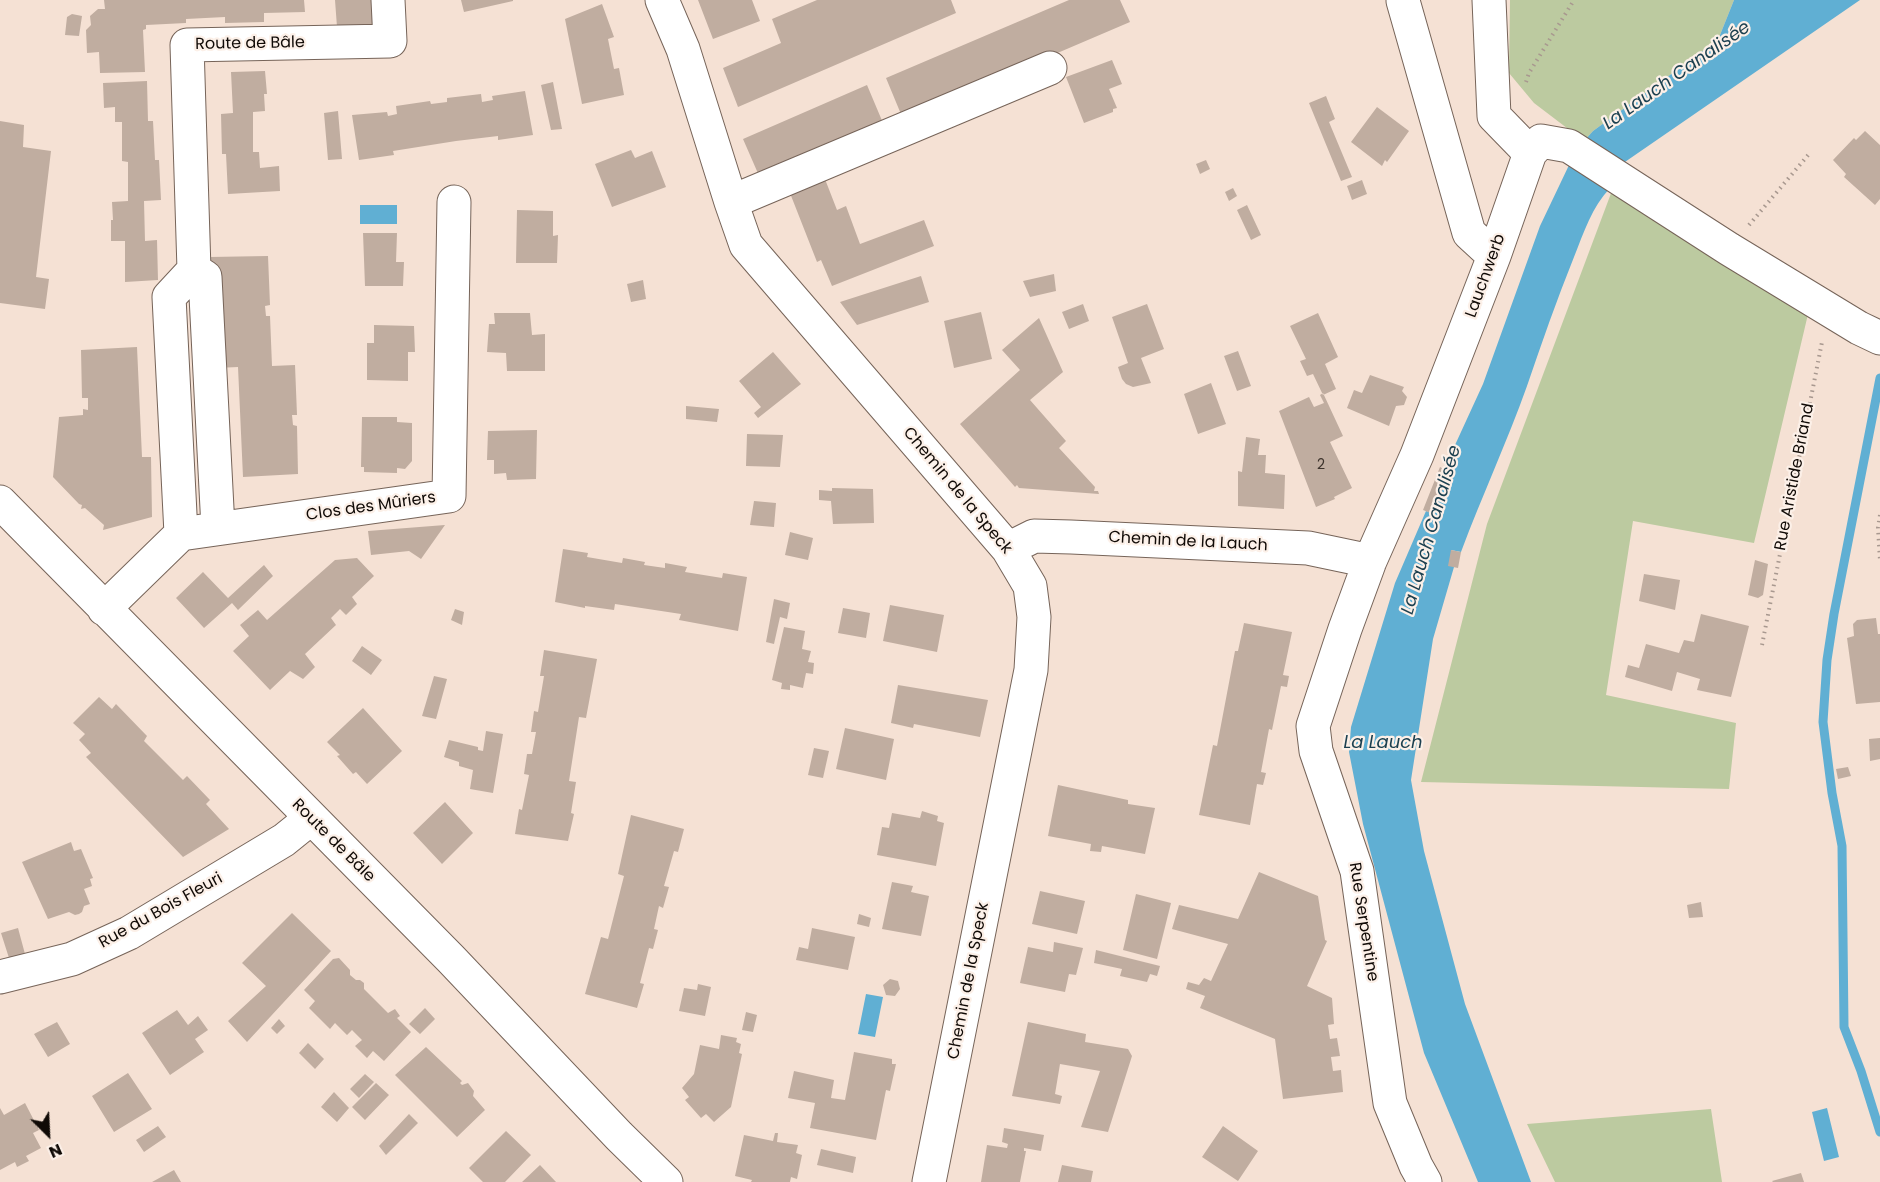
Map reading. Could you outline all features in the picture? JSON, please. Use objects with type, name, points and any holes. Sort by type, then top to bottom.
[{"type":"street","name":"Route de Bâle","points":[[218,528],[205,277],[194,270],[188,45],[390,40],[388,0]]},
{"type":"street","name":"Chemin de la Speck","points":[[662,0],[683,50],[746,245],[1008,549],[1030,586],[1034,617],[1031,670],[929,1182]]},
{"type":"street","points":[[1489,0],[1494,116],[1547,147],[1627,182],[1729,249],[1878,337]]},
{"type":"street","points":[[1403,1],[1468,232],[1494,256]]},
{"type":"street","points":[[731,202],[1050,68]]},
{"type":"street","name":"Lauchwerb","points":[[1370,561],[1413,465],[1494,256],[1547,147]]},
{"type":"street","name":"Clos des Mûriers","points":[[181,534],[449,496],[454,202]]},
{"type":"street","points":[[104,609],[181,534],[169,297],[194,270]]},
{"type":"street","name":"Route de Bâle","points":[[0,502],[310,819],[451,959],[619,1136],[666,1182]]},
{"type":"street","name":"Chemin de la Lauch","points":[[1008,549],[1034,537],[1071,537],[1308,548],[1370,561]]},
{"type":"street","name":"Rue Serpentine","points":[[1370,561],[1313,726],[1316,751],[1357,871],[1390,1103],[1425,1182]]},
{"type":"street","name":"Rue du Bois Fleuri","points":[[0,977],[72,959],[129,933],[284,840],[310,819]]},
{"type":"path","points":[[1526,83],[1529,74],[1574,0]]},
{"type":"path","points":[[1729,249],[1809,154]]},
{"type":"path","name":"Rue Aristide Briand","points":[[1762,645],[1828,309]]},
{"type":"path","points":[[1880,515],[1878,528],[1880,560]]},
{"type":"green space","points":[[1510,0],[1734,0],[1718,40],[1593,131],[1584,141],[1534,103],[1509,73]]},
{"type":"green space","points":[[1622,164],[1813,293],[1754,543],[1633,521],[1606,695],[1736,723],[1729,789],[1421,782],[1487,524]]},
{"type":"green space","points":[[1711,1109],[1722,1182],[1555,1182],[1527,1124]]},
{"type":"water","name":"La Lauch Canalisée","points":[[1734,0],[1860,0],[1622,164],[1584,141],[1593,131],[1718,40]]},
{"type":"water","name":"La Lauch","points":[[1570,163],[1610,188],[1598,203],[1585,229],[1519,407],[1461,552],[1451,550],[1454,567],[1433,639],[1411,780],[1424,851],[1465,1004],[1531,1182],[1478,1182],[1424,1053],[1363,824],[1349,752],[1351,727],[1395,583],[1426,511],[1433,513],[1449,473],[1444,469],[1483,384],[1540,226]]},
{"type":"water","points":[[360,205],[397,205],[397,224],[360,224]]},
{"type":"water","points":[[866,994],[883,997],[875,1037],[858,1034]]},
{"type":"water","points":[[1827,1108],[1839,1157],[1824,1161],[1812,1112]]},
{"type":"building","points":[[104,0],[304,0],[305,12],[264,13],[264,22],[225,23],[225,17],[186,19],[186,23],[146,25],[146,29],[143,30],[145,72],[100,73],[99,52],[87,53],[86,30],[91,25],[90,16],[98,9],[105,9]]},
{"type":"building","points":[[335,0],[379,0],[377,25],[337,27]]},
{"type":"building","points":[[461,0],[513,0],[513,1],[464,12]]},
{"type":"building","points":[[698,0],[752,0],[760,21],[713,39]]},
{"type":"building","points":[[817,0],[951,0],[956,13],[738,107],[723,68],[781,43],[772,19]]},
{"type":"building","points":[[1069,0],[1120,0],[1130,22],[903,119],[886,78]]},
{"type":"building","points":[[602,4],[614,37],[608,39],[614,69],[619,68],[624,95],[582,104],[565,19]]},
{"type":"building","points":[[72,14],[82,16],[79,36],[65,35],[67,17]]},
{"type":"building","points":[[1112,60],[1122,84],[1109,89],[1117,108],[1113,109],[1113,112],[1084,123],[1066,77]]},
{"type":"building","points":[[265,71],[267,94],[264,94],[265,111],[253,112],[253,152],[259,152],[260,168],[279,166],[280,191],[228,194],[226,154],[222,154],[221,114],[233,113],[231,72]]},
{"type":"building","points":[[147,81],[148,121],[153,121],[155,160],[159,160],[161,200],[144,201],[145,241],[157,240],[158,280],[125,282],[125,241],[111,241],[111,220],[113,220],[112,202],[128,201],[128,162],[122,161],[122,122],[115,122],[115,107],[104,108],[103,83]]},
{"type":"building","points":[[553,82],[562,129],[551,130],[541,85]]},
{"type":"building","points":[[867,85],[883,123],[760,178],[743,139]]},
{"type":"building","points":[[525,91],[533,135],[498,140],[498,136],[456,141],[393,151],[394,155],[359,160],[352,115],[387,112],[388,116],[397,114],[396,106],[430,101],[431,104],[447,102],[447,98],[481,94],[482,102],[493,100],[492,96]]},
{"type":"building","points":[[1326,96],[1335,119],[1329,122],[1352,177],[1341,181],[1309,103]]},
{"type":"building","points":[[1377,107],[1409,131],[1382,166],[1351,142]]},
{"type":"building","points":[[338,111],[342,159],[328,160],[324,113]]},
{"type":"building","points":[[0,121],[24,125],[23,147],[51,151],[36,277],[49,279],[45,309],[0,303]]},
{"type":"building","points":[[1865,131],[1880,145],[1880,199],[1875,205],[1844,177],[1846,174],[1833,160],[1854,138],[1856,140]]},
{"type":"building","points":[[631,150],[635,158],[652,151],[666,187],[612,207],[595,164]]},
{"type":"building","points":[[1206,160],[1210,169],[1200,174],[1196,164]]},
{"type":"building","points":[[823,174],[837,210],[846,206],[860,244],[924,220],[934,246],[832,286],[821,260],[817,262],[788,188]]},
{"type":"building","points":[[1362,180],[1367,194],[1352,200],[1347,186]]},
{"type":"building","points":[[1233,188],[1237,196],[1229,201],[1225,192]]},
{"type":"building","points":[[1247,205],[1261,235],[1251,240],[1237,210]]},
{"type":"building","points":[[517,210],[553,211],[553,236],[558,235],[557,263],[516,263]]},
{"type":"building","points":[[363,233],[397,233],[396,262],[404,262],[403,286],[365,286]]},
{"type":"building","points":[[268,256],[270,305],[265,306],[266,316],[270,316],[272,366],[295,365],[297,415],[292,415],[293,425],[297,426],[298,474],[243,477],[238,367],[216,368],[210,257]]},
{"type":"building","points":[[1054,274],[1056,291],[1030,297],[1023,281]]},
{"type":"building","points":[[921,276],[929,302],[857,325],[840,302]]},
{"type":"building","points":[[643,280],[646,299],[631,302],[627,284]]},
{"type":"building","points":[[1083,304],[1089,321],[1069,329],[1062,312]]},
{"type":"building","points":[[1147,304],[1164,349],[1141,358],[1151,383],[1133,387],[1122,379],[1118,367],[1128,363],[1112,317]]},
{"type":"building","points":[[981,312],[992,359],[954,368],[944,321]]},
{"type":"building","points":[[494,313],[530,313],[532,335],[545,334],[545,371],[507,371],[506,353],[487,352],[489,324],[495,324]]},
{"type":"building","points":[[1318,313],[1338,357],[1325,364],[1336,389],[1323,395],[1313,374],[1307,376],[1300,361],[1306,359],[1290,326]]},
{"type":"building","points":[[1039,318],[1063,372],[1030,400],[1066,441],[1059,448],[1095,487],[1094,491],[1098,491],[1099,494],[1019,488],[1017,485],[1015,487],[960,424],[1020,370],[1002,350]]},
{"type":"building","points":[[374,325],[414,326],[415,352],[408,352],[408,381],[367,380],[367,343],[374,343]]},
{"type":"building","points":[[137,347],[142,457],[151,457],[152,517],[103,530],[104,525],[85,508],[81,509],[82,505],[53,477],[59,417],[83,415],[83,409],[88,410],[88,398],[82,398],[81,350]]},
{"type":"building","points":[[1238,351],[1251,386],[1237,391],[1224,356]]},
{"type":"building","points":[[773,352],[801,384],[758,418],[754,413],[761,407],[739,381]]},
{"type":"building","points":[[1370,375],[1404,387],[1402,391],[1407,397],[1404,405],[1396,406],[1389,426],[1347,408],[1354,390],[1362,393]]},
{"type":"building","points":[[1211,383],[1226,424],[1198,434],[1184,394]]},
{"type":"building","points":[[1323,393],[1343,436],[1330,442],[1352,488],[1316,507],[1279,411],[1309,397],[1314,407],[1324,403],[1320,395]]},
{"type":"building","points":[[686,406],[719,409],[717,422],[686,419]]},
{"type":"building","points":[[362,417],[397,417],[397,422],[412,423],[412,461],[405,469],[397,468],[397,473],[364,472],[364,467],[361,467]]},
{"type":"building","points":[[537,430],[536,479],[507,480],[506,473],[494,474],[494,460],[487,460],[488,431]]},
{"type":"building","points":[[747,434],[783,435],[780,467],[746,466]]},
{"type":"building","points":[[1246,437],[1260,439],[1258,455],[1266,455],[1265,473],[1285,475],[1284,509],[1238,506],[1238,471],[1242,472]]},
{"type":"building","points":[[1440,467],[1449,472],[1433,514],[1423,510]]},
{"type":"building","points":[[832,488],[873,489],[874,523],[833,524],[831,501],[819,500],[819,490],[832,491]]},
{"type":"building","points":[[754,501],[776,503],[774,527],[750,525]]},
{"type":"building","points":[[445,525],[421,559],[409,551],[371,555],[368,531]]},
{"type":"building","points":[[790,532],[813,538],[808,560],[785,555]]},
{"type":"building","points":[[563,549],[588,553],[587,557],[622,563],[623,558],[645,562],[644,565],[665,568],[665,563],[687,567],[685,572],[722,578],[723,573],[747,577],[738,631],[679,620],[681,614],[615,604],[614,610],[585,606],[585,608],[555,602]]},
{"type":"building","points":[[1451,550],[1461,552],[1458,568],[1448,566]]},
{"type":"building","points":[[357,558],[374,576],[352,597],[357,604],[346,615],[340,609],[331,618],[336,625],[305,654],[315,667],[303,679],[290,671],[270,690],[233,651],[249,636],[240,625],[258,610],[267,620],[335,560]]},
{"type":"building","points":[[1755,560],[1768,564],[1763,595],[1758,598],[1748,595]]},
{"type":"building","points":[[264,565],[273,576],[238,610],[232,603],[204,628],[176,598],[203,572],[228,598]]},
{"type":"building","points":[[1644,574],[1680,580],[1675,610],[1639,601]]},
{"type":"building","points":[[774,599],[790,603],[787,619],[780,617],[774,644],[766,642]]},
{"type":"building","points":[[890,605],[944,615],[937,652],[883,641]]},
{"type":"building","points":[[843,608],[870,613],[866,638],[838,633]]},
{"type":"building","points":[[455,609],[464,612],[462,625],[451,620]]},
{"type":"building","points":[[1701,614],[1749,626],[1731,697],[1697,690],[1700,679],[1677,672],[1672,691],[1625,677],[1628,665],[1639,668],[1646,644],[1679,653],[1684,640],[1694,642]]},
{"type":"building","points":[[1876,618],[1878,634],[1880,634],[1880,702],[1856,704],[1847,638],[1854,636],[1853,624],[1857,620]]},
{"type":"building","points":[[1244,623],[1292,632],[1283,675],[1289,676],[1287,687],[1281,686],[1272,730],[1269,729],[1261,772],[1266,773],[1263,785],[1257,784],[1250,825],[1199,815],[1213,745],[1217,746],[1235,651],[1238,651]]},
{"type":"building","points":[[784,627],[805,631],[802,649],[811,651],[808,662],[814,663],[813,674],[806,673],[803,688],[790,685],[790,690],[781,689],[782,683],[772,680]]},
{"type":"building","points":[[362,646],[382,660],[371,675],[352,661]]},
{"type":"building","points":[[544,650],[597,659],[586,718],[579,717],[569,781],[576,782],[571,813],[574,814],[568,841],[515,834],[519,809],[522,810],[529,775],[524,774],[527,754],[532,754],[536,732],[531,732],[534,711],[538,712],[544,676],[540,676]]},
{"type":"building","points":[[434,676],[447,679],[436,719],[422,716]]},
{"type":"building","points":[[898,685],[988,700],[980,737],[914,724],[913,728],[891,723]]},
{"type":"building","points":[[99,697],[112,709],[116,704],[147,736],[144,741],[183,780],[187,776],[210,800],[206,804],[229,829],[183,857],[86,757],[91,753],[79,740],[85,734],[73,723]]},
{"type":"building","points":[[363,708],[402,751],[367,784],[356,772],[353,774],[337,756],[340,755],[327,742]]},
{"type":"building","points":[[845,728],[894,739],[886,780],[836,769]]},
{"type":"building","points":[[486,731],[503,734],[493,793],[470,789],[473,770],[459,766],[459,762],[444,757],[449,740],[478,747],[478,750],[483,751]]},
{"type":"building","points":[[1880,738],[1880,759],[1870,761],[1869,739]]},
{"type":"building","points":[[814,748],[829,751],[823,778],[808,775]]},
{"type":"building","points":[[1848,767],[1851,776],[1838,779],[1836,769]]},
{"type":"building","points":[[1058,785],[1128,800],[1128,804],[1155,808],[1145,854],[1102,846],[1101,852],[1090,851],[1091,844],[1048,836]]},
{"type":"building","points":[[445,802],[473,833],[442,864],[413,833]]},
{"type":"building","points":[[922,811],[938,816],[937,821],[944,823],[936,866],[877,855],[882,827],[889,828],[892,813],[920,818]]},
{"type":"building","points":[[631,815],[684,829],[678,852],[674,851],[664,886],[669,887],[663,908],[659,906],[654,929],[658,930],[653,949],[649,948],[640,983],[644,984],[637,1008],[585,994],[601,937],[608,939],[624,876],[618,874]]},
{"type":"building","points":[[71,842],[74,851],[81,849],[93,878],[90,879],[92,886],[84,889],[90,904],[84,906],[79,914],[69,912],[48,919],[22,862]]},
{"type":"building","points":[[1259,872],[1318,896],[1327,941],[1307,986],[1332,998],[1334,1024],[1328,1025],[1330,1039],[1337,1038],[1340,1056],[1331,1057],[1333,1071],[1341,1070],[1343,1092],[1283,1099],[1275,1039],[1200,1008],[1205,996],[1186,989],[1188,982],[1199,985],[1204,978],[1211,981],[1228,944],[1172,929],[1179,905],[1238,919]]},
{"type":"building","points":[[892,882],[913,886],[911,892],[929,896],[921,936],[882,929]]},
{"type":"building","points":[[1040,891],[1085,901],[1077,934],[1032,924]]},
{"type":"building","points":[[1136,894],[1171,903],[1157,959],[1123,950]]},
{"type":"building","points":[[1701,902],[1703,917],[1689,918],[1687,905]]},
{"type":"building","points":[[292,913],[331,951],[247,1042],[228,1021],[266,986],[242,963]]},
{"type":"building","points":[[859,914],[871,918],[869,927],[857,924]]},
{"type":"building","points":[[18,928],[25,954],[9,958],[1,933]]},
{"type":"building","points":[[812,928],[855,937],[848,970],[796,960],[799,947],[808,949]]},
{"type":"building","points":[[1054,942],[1083,948],[1076,975],[1069,974],[1065,992],[1020,983],[1028,947],[1053,952]]},
{"type":"building","points":[[1096,950],[1160,966],[1157,976],[1150,974],[1147,982],[1120,976],[1122,969],[1094,963]]},
{"type":"building","points":[[339,958],[350,970],[350,975],[364,983],[364,989],[388,1013],[395,1009],[400,1016],[397,1018],[411,1032],[384,1061],[373,1051],[367,1058],[355,1046],[362,1040],[352,1030],[347,1035],[335,1023],[330,1029],[309,1008],[315,1001],[304,990],[333,959]]},
{"type":"building","points":[[890,979],[898,981],[900,989],[895,996],[886,995],[883,985]]},
{"type":"building","points":[[698,984],[711,987],[705,1016],[679,1011],[684,988],[697,990]]},
{"type":"building","points":[[425,1008],[435,1019],[420,1034],[409,1024]]},
{"type":"building","points":[[177,1010],[188,1025],[198,1016],[208,1030],[195,1039],[204,1052],[170,1075],[142,1033]]},
{"type":"building","points":[[746,1012],[757,1015],[753,1032],[742,1030]]},
{"type":"building","points":[[279,1019],[285,1026],[277,1034],[271,1028]]},
{"type":"building","points":[[57,1022],[70,1044],[48,1057],[34,1034]]},
{"type":"building","points":[[1028,1022],[1086,1034],[1085,1042],[1128,1049],[1132,1056],[1108,1132],[1081,1127],[1100,1071],[1060,1064],[1055,1094],[1062,1096],[1060,1104],[1012,1096]]},
{"type":"building","points":[[721,1035],[737,1038],[736,1042],[741,1044],[739,1053],[742,1054],[731,1107],[714,1122],[706,1114],[701,1118],[685,1100],[689,1097],[682,1088],[694,1074],[700,1045],[719,1049]]},
{"type":"building","points":[[308,1043],[324,1059],[315,1069],[299,1053]]},
{"type":"building","points":[[426,1047],[462,1081],[460,1083],[462,1085],[468,1083],[474,1091],[473,1096],[485,1110],[457,1137],[395,1075]]},
{"type":"building","points":[[854,1052],[892,1059],[892,1064],[896,1064],[890,1091],[886,1090],[876,1140],[810,1128],[815,1103],[788,1098],[794,1071],[834,1080],[831,1098],[845,1100]]},
{"type":"building","points":[[128,1073],[152,1109],[114,1132],[92,1096]]},
{"type":"building","points":[[365,1074],[374,1082],[359,1098],[350,1089]]},
{"type":"building","points":[[376,1083],[389,1095],[365,1120],[352,1107]]},
{"type":"building","points":[[334,1092],[349,1108],[337,1122],[321,1107]]},
{"type":"building","points":[[25,1103],[39,1130],[33,1133],[41,1148],[26,1156],[29,1161],[17,1167],[15,1162],[0,1170],[0,1108],[4,1115]]},
{"type":"building","points":[[409,1114],[418,1123],[386,1155],[379,1146]]},
{"type":"building","points":[[158,1126],[166,1137],[144,1152],[136,1140]]},
{"type":"building","points":[[1223,1126],[1258,1151],[1238,1181],[1202,1157]]},
{"type":"building","points":[[1004,1128],[1044,1135],[1041,1151],[1024,1148],[1026,1151],[1020,1182],[981,1182],[987,1145],[1007,1148],[1008,1144],[1002,1142]]},
{"type":"building","points":[[506,1131],[531,1155],[505,1182],[483,1182],[469,1168]]},
{"type":"building","points":[[775,1133],[778,1133],[777,1142],[798,1145],[796,1153],[802,1155],[797,1179],[791,1177],[790,1182],[751,1182],[752,1180],[735,1176],[744,1135],[773,1141]]},
{"type":"building","points":[[821,1149],[856,1157],[853,1173],[817,1165]]},
{"type":"building","points":[[540,1165],[556,1182],[522,1182]]},
{"type":"building","points":[[1062,1165],[1093,1171],[1091,1182],[1058,1182]]},
{"type":"building","points":[[174,1170],[181,1182],[152,1182]]},
{"type":"building","points":[[1801,1173],[1804,1182],[1772,1181]]},
{"type":"waterway","points":[[1880,378],[1834,614],[1827,660],[1823,722],[1832,793],[1842,846],[1844,1027],[1861,1071],[1880,1132]]}]
